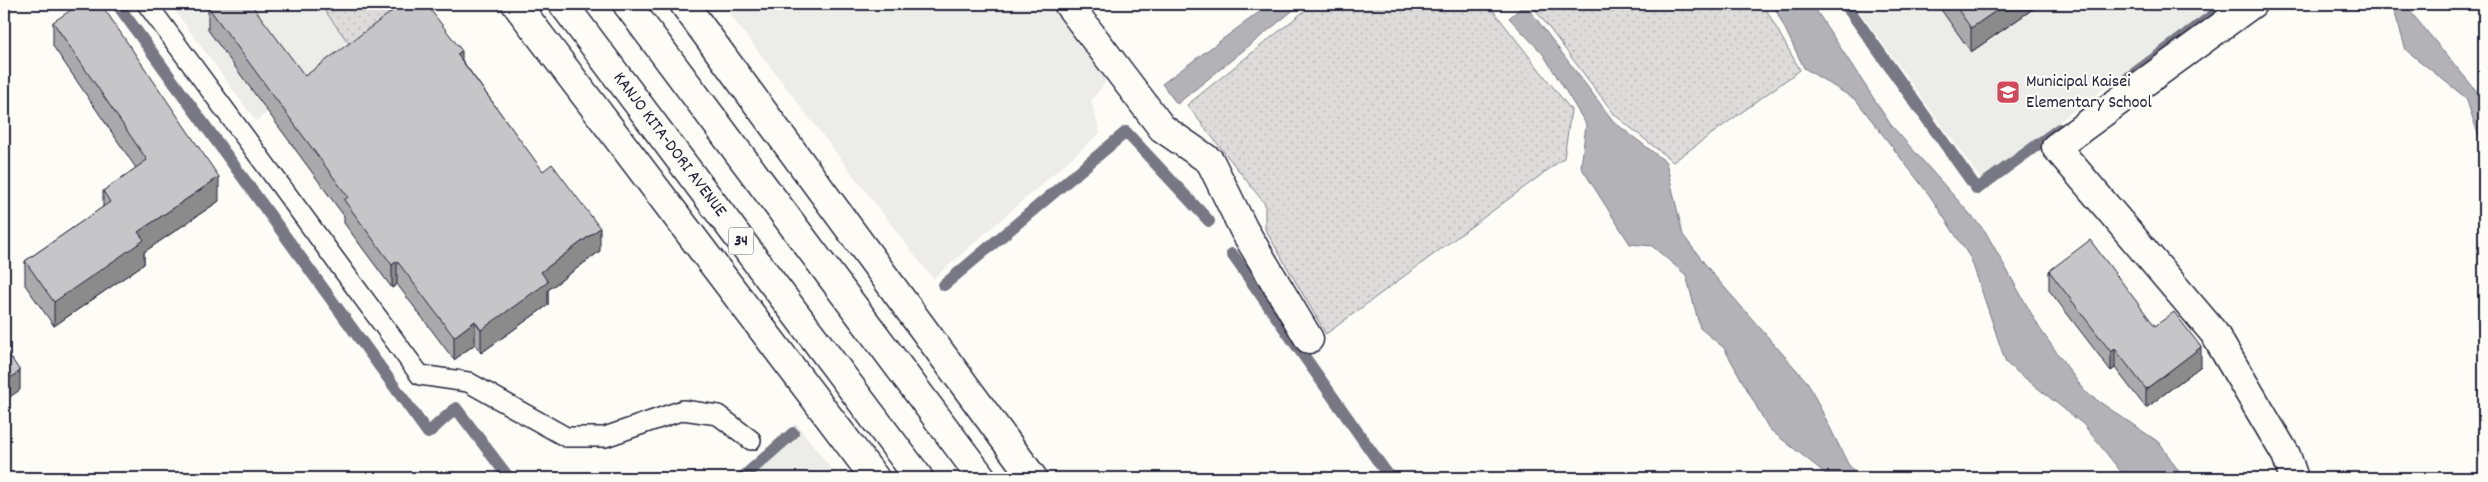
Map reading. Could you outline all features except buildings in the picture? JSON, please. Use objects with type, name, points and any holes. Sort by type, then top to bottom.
[{"type":"main road","points":[[516,4],[875,478]]},
{"type":"main road","name":"KANJO KITA-DORI AVENUE","points":[[563,4],[919,478]]},
{"type":"main road","points":[[627,4],[982,478]]},
{"type":"main road","points":[[684,4],[1033,478]]},
{"type":"main road","points":[[1068,4],[1162,128],[1210,161],[1244,230],[1309,339]]},
{"type":"main road","points":[[2252,4],[2056,147],[2214,333],[2286,455],[2294,478]]},
{"type":"lane","points":[[147,4],[420,375],[468,382],[566,437],[605,437],[683,410],[718,415],[751,440]]},
{"type":"shaded area","points":[[170,4],[320,4],[353,49],[256,121]]},
{"type":"shaded area","points":[[320,4],[413,4],[353,49]]},
{"type":"shaded area","points":[[722,4],[1054,4],[1109,77],[1091,101],[1100,133],[933,279]]},
{"type":"shaded area","points":[[1270,4],[1301,4],[1177,104],[1162,84]]},
{"type":"shaded area","points":[[1313,4],[1488,4],[1571,110],[1564,158],[1326,334],[1265,229],[1265,204],[1187,105]]},
{"type":"shaded area","points":[[1525,4],[1614,122],[1666,162],[1683,235],[1712,273],[1808,383],[1848,464],[1860,478],[1827,478],[1825,473],[1769,429],[1724,348],[1700,328],[1686,275],[1652,246],[1630,244],[1581,167],[1586,124],[1543,54],[1509,18]]},
{"type":"shaded area","points":[[1531,4],[1763,4],[1800,70],[1673,162],[1615,115]]},
{"type":"shaded area","points":[[1773,4],[1812,4],[1891,125],[1985,231],[2040,329],[2085,392],[2160,443],[2183,478],[2126,478],[2083,424],[2006,363],[1971,259],[1930,196],[1856,100],[1804,68]]},
{"type":"shaded area","name":"Municipal Kaisei Elementary School","points":[[1854,4],[2218,4],[1981,179]]},
{"type":"shaded area","points":[[2392,4],[2404,4],[2484,100],[2484,152],[2466,98],[2406,50]]},
{"type":"shaded area","points":[[796,423],[838,478],[737,478]]},
{"type":"waterway","points":[[117,4],[428,433],[456,408],[509,478]]},
{"type":"waterway","points":[[1845,4],[1977,189],[2059,129]]},
{"type":"waterway","points":[[2128,78],[2228,4]]},
{"type":"waterway","points":[[944,285],[1126,132],[1209,221]]},
{"type":"waterway","points":[[1232,254],[1390,478]]},
{"type":"waterway","points":[[742,478],[793,433]]},
{"type":"place","name":"Municipal Kaisei Elementary School","points":[[2008,92]]}]
